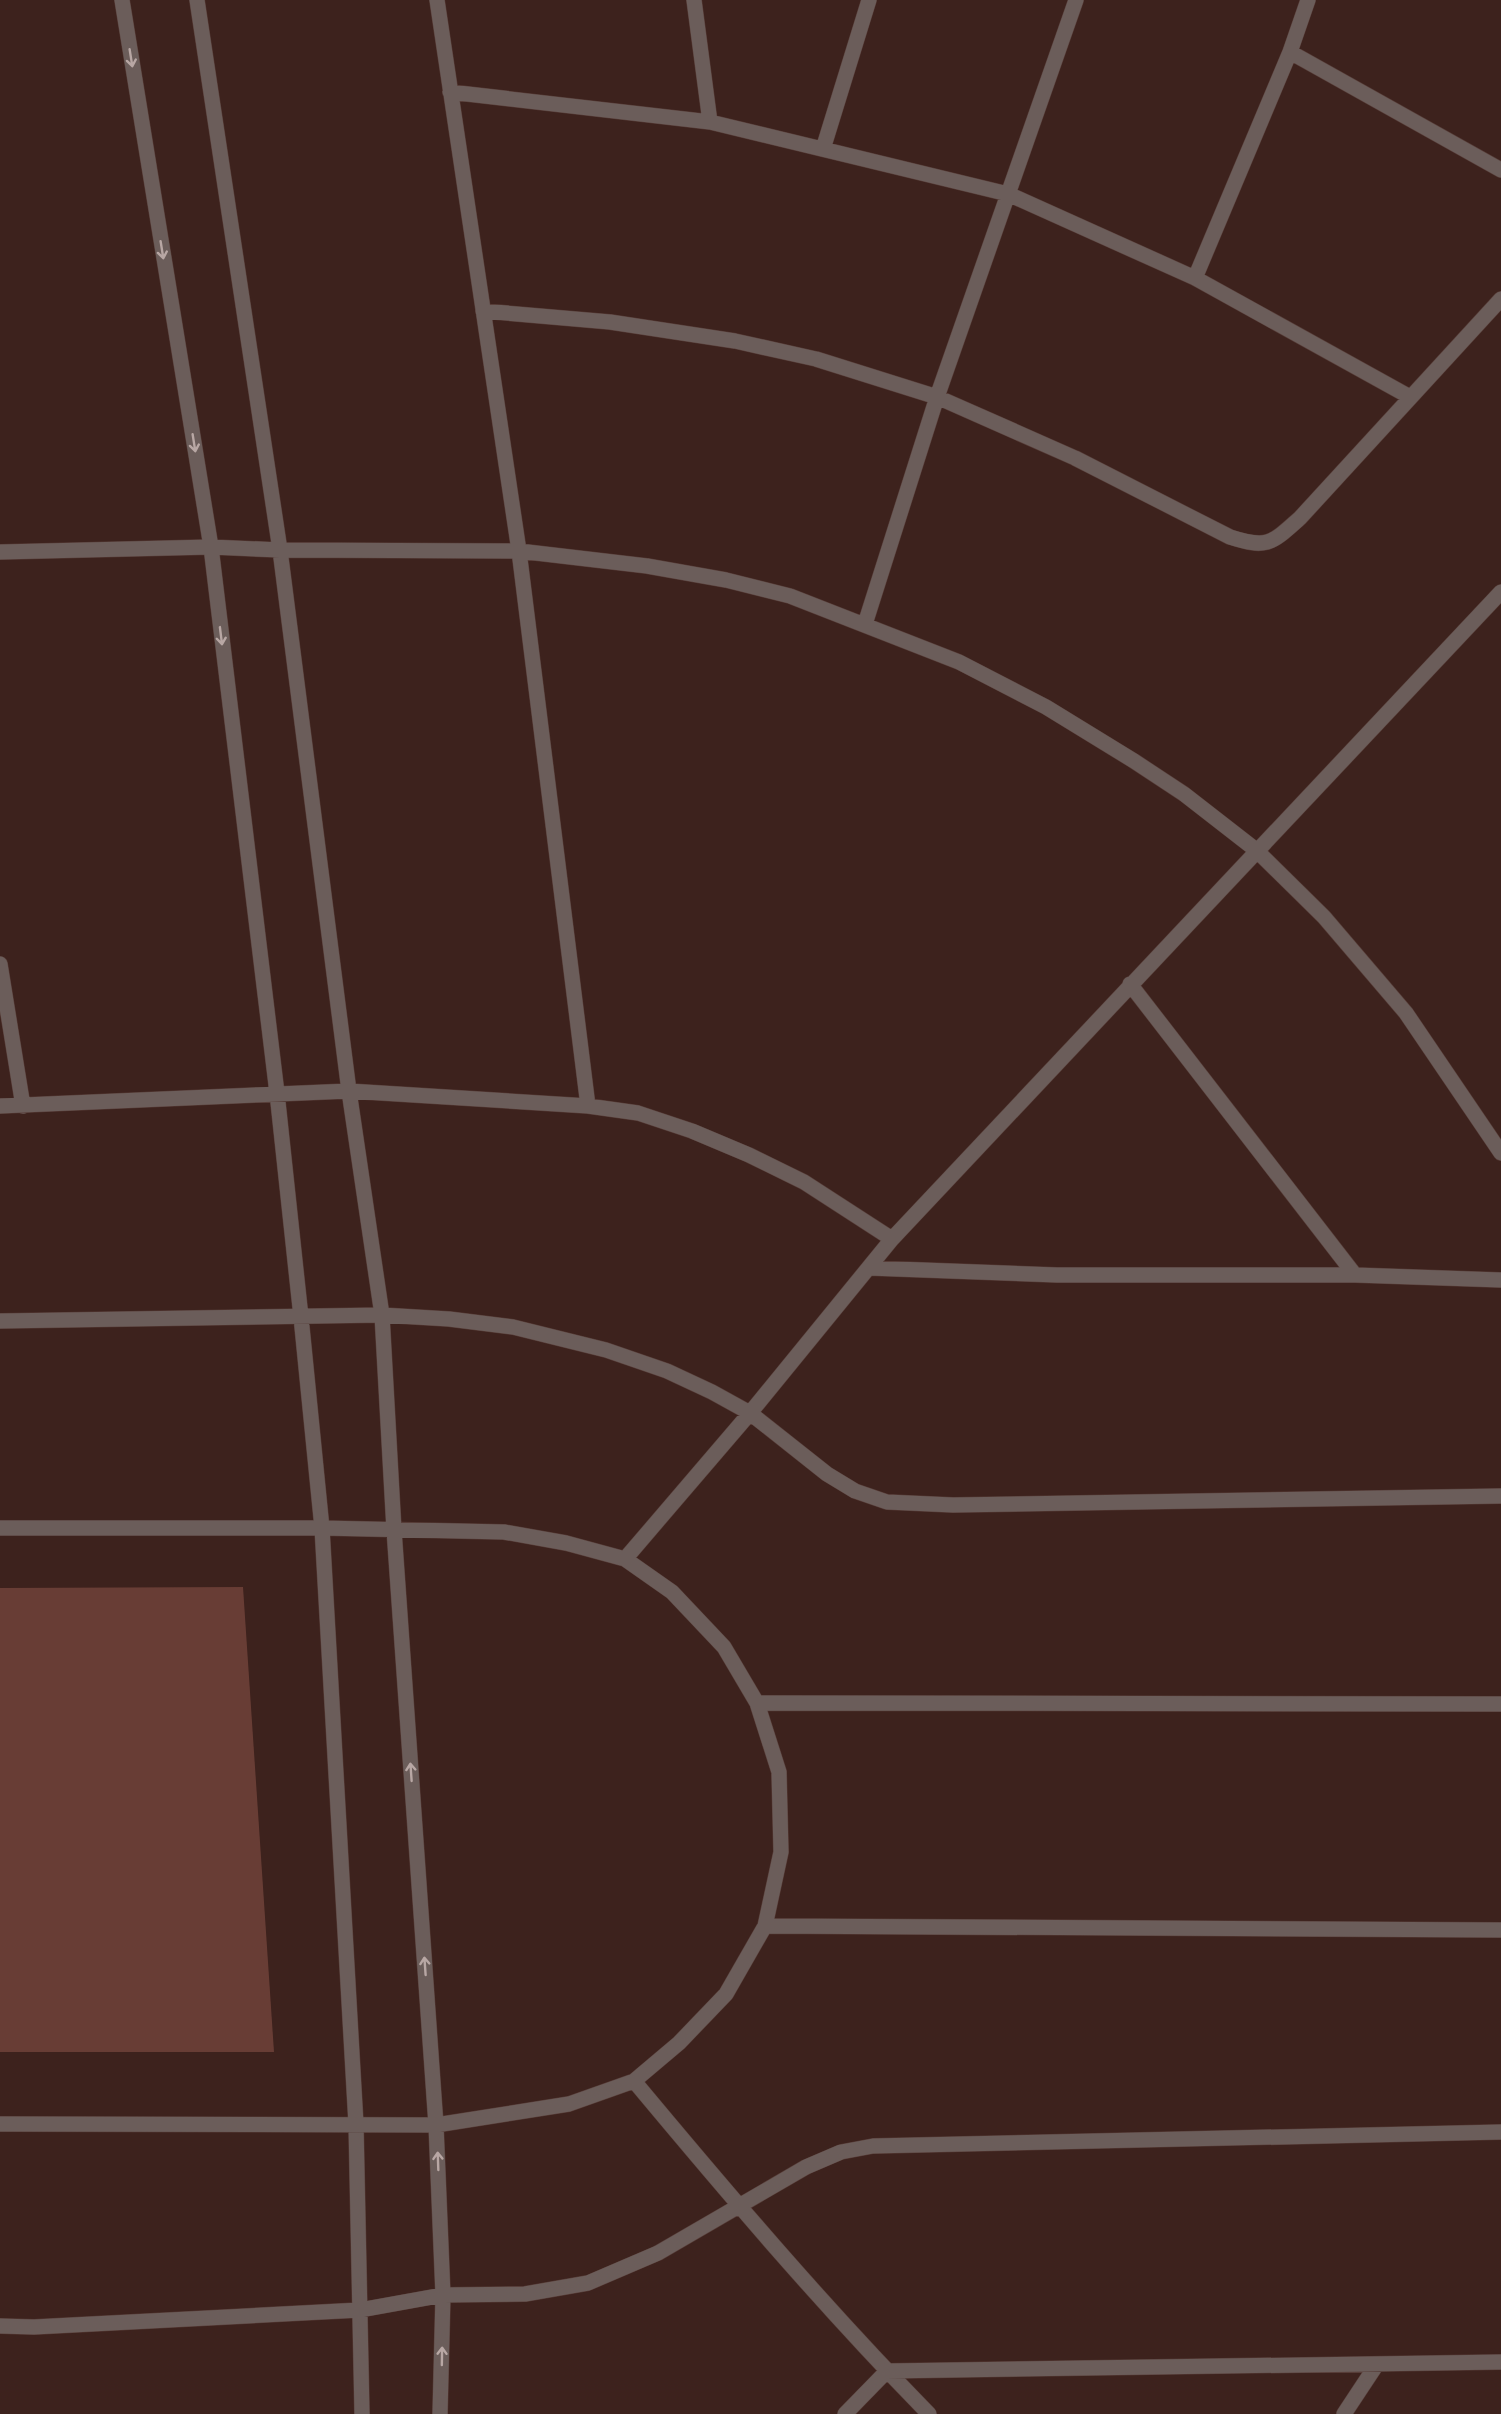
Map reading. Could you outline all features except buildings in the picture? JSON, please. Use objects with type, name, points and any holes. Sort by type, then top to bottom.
[{"type":"street","points":[[122,0],[211,547],[277,1093],[322,1528],[356,2124],[362,2414]]},
{"type":"street","points":[[197,0],[280,550],[350,1091],[382,1315],[394,1530],[436,2125],[443,2295],[440,2414]]},
{"type":"street","points":[[436,0],[519,551],[588,1106]]},
{"type":"street","points":[[694,0],[710,122]]},
{"type":"street","points":[[823,149],[869,0]]},
{"type":"street","points":[[865,624],[937,397],[1076,0]]},
{"type":"street","points":[[1195,278],[1290,52],[1308,0]]},
{"type":"street","points":[[1290,52],[1501,170]]},
{"type":"street","points":[[450,92],[710,122],[1008,194],[1195,278],[1410,397]]},
{"type":"street","points":[[483,311],[610,322],[735,341],[816,359],[937,397],[1074,458],[1230,537],[1252,544],[1266,544],[1280,536],[1300,518],[1501,299]]},
{"type":"street","points":[[0,552],[211,547],[280,550],[519,551],[646,566],[726,580],[789,596],[865,624],[959,662],[1046,707],[1184,794],[1256,850],[1324,917],[1406,1013],[1501,1153]]},
{"type":"street","points":[[625,1559],[750,1413],[892,1239],[1501,592]]},
{"type":"street","points":[[0,964],[23,1106]]},
{"type":"street","points":[[1130,984],[1355,1275]]},
{"type":"street","points":[[0,1106],[350,1091],[588,1106],[638,1113],[692,1131],[804,1182],[892,1239]]},
{"type":"street","points":[[869,1268],[1057,1275],[1355,1275],[1501,1280]]},
{"type":"street","points":[[0,1321],[382,1315],[448,1319],[513,1327],[606,1350],[667,1371],[712,1392],[750,1413],[827,1474],[855,1491],[887,1502],[954,1505],[1501,1496]]},
{"type":"street","points":[[0,1528],[322,1528],[504,1532],[566,1543],[625,1559],[672,1592],[724,1647],[757,1703],[779,1772],[781,1852],[765,1926],[726,1994],[679,2043],[634,2081],[570,2104],[436,2125],[0,2124]]},
{"type":"street","points":[[757,1703],[1501,1704]]},
{"type":"street","points":[[765,1926],[1501,1930]]},
{"type":"street","points":[[634,2081],[739,2206],[887,2371],[929,2414]]},
{"type":"street","points":[[0,2326],[360,2310],[443,2295],[525,2294],[588,2283],[658,2253],[806,2167],[841,2152],[873,2146],[1501,2132]]},
{"type":"street","points":[[845,2414],[887,2371],[1501,2362]]},
{"type":"street","points":[[1344,2414],[1377,2364]]},
{"type":"shaded area","points":[[243,1587],[274,2052],[0,2052],[0,1588]]}]
